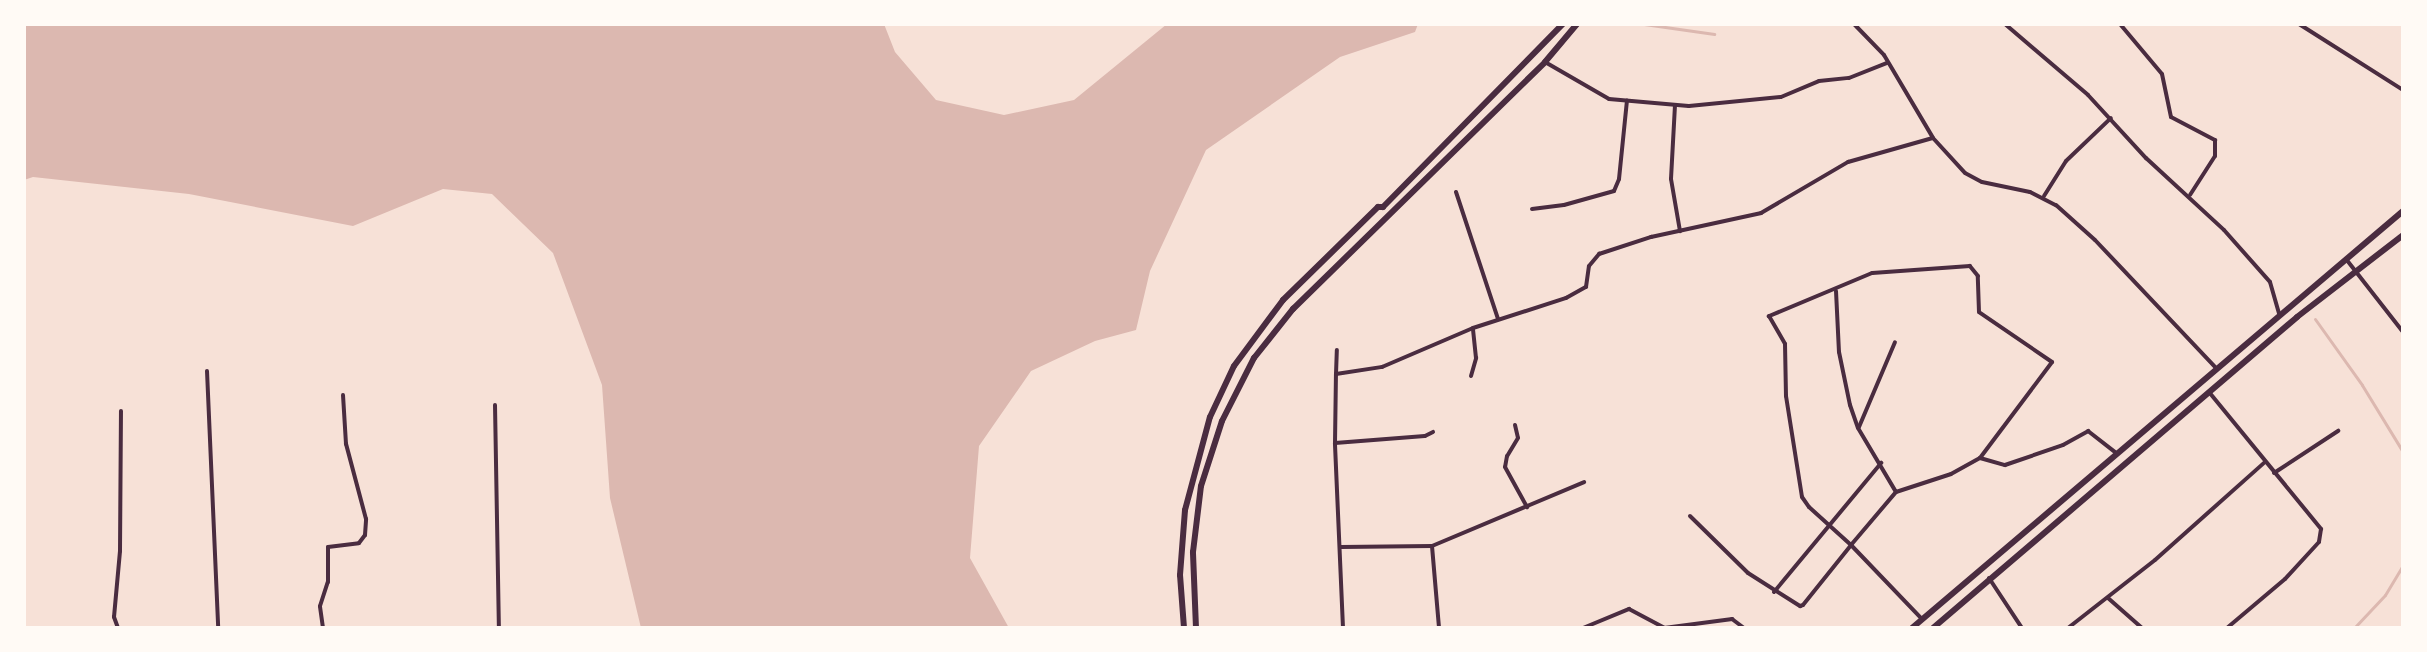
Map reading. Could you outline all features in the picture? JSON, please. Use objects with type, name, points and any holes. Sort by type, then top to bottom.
[{"type":"main road","points":[[1184,628],[1180,575],[1190,484],[1210,417],[1234,366],[1283,300],[1378,207],[1383,207],[1563,24]]},
{"type":"main road","points":[[1196,628],[1192,552],[1201,486],[1222,421],[1254,358],[1293,309],[1545,62],[1577,24]]},
{"type":"main road","points":[[1912,628],[2403,211]]},
{"type":"main road","points":[[1933,628],[2296,317],[2403,235]]},
{"type":"street","points":[[1854,24],[1887,63],[1933,138],[1972,178],[2044,196],[2095,240],[2147,300],[2216,368]]},
{"type":"street","points":[[2006,24],[2111,118],[2146,158],[2190,195],[2270,282],[2280,314]]},
{"type":"street","points":[[2120,24],[2162,74],[2171,117],[2216,140],[2215,156],[2190,195]]},
{"type":"street","points":[[2300,24],[2403,90]]},
{"type":"street","points":[[1545,62],[1587,90],[1609,99],[1705,106],[1781,97],[1819,81],[1848,78],[1887,63]]},
{"type":"street","points":[[1532,209],[1564,205],[1614,191],[1619,179],[1627,100]]},
{"type":"street","points":[[1675,105],[1671,179],[1680,231]]},
{"type":"street","points":[[2044,196],[2066,161],[2111,118]]},
{"type":"street","points":[[1336,374],[1382,367],[1473,328],[1566,298],[1586,287],[1589,266],[1599,254],[1680,231],[1761,213],[1848,162],[1933,138]]},
{"type":"street","points":[[1456,192],[1498,319]]},
{"type":"street","points":[[2346,259],[2403,332]]},
{"type":"street","points":[[1690,516],[1748,573],[1774,592],[1803,605],[1851,544],[1896,492],[1951,474],[1980,458],[2052,362],[1978,312],[1981,298],[1974,268],[1968,265],[1872,273],[1836,291],[1769,316],[1785,344],[1786,396],[1802,497],[1828,525],[1851,544],[1922,619]]},
{"type":"street","points":[[1836,291],[1843,373],[1858,428],[1881,463],[1896,492]]},
{"type":"street","points":[[1471,376],[1476,358],[1473,328]]},
{"type":"street","points":[[1858,428],[1895,342]]},
{"type":"street","points":[[1337,350],[1335,443],[1343,628]]},
{"type":"street","points":[[207,371],[218,628]]},
{"type":"street","points":[[2209,392],[2264,463],[2321,529],[2319,542],[2285,579],[2227,628]]},
{"type":"street","points":[[323,628],[320,606],[328,582],[328,547],[359,543],[365,535],[366,519],[346,444],[343,395]]},
{"type":"street","points":[[495,405],[499,628]]},
{"type":"street","points":[[118,628],[114,617],[120,550],[121,411]]},
{"type":"street","points":[[1515,424],[1518,438],[1507,456],[1505,467],[1527,507]]},
{"type":"street","points":[[1980,458],[2006,465],[2063,446],[2088,431],[2116,453]]},
{"type":"street","points":[[2274,473],[2338,431]]},
{"type":"street","points":[[1335,443],[1425,436],[1433,432]]},
{"type":"street","points":[[1774,592],[1881,463]]},
{"type":"street","points":[[2068,628],[2109,598],[2264,463]]},
{"type":"street","points":[[1341,547],[1432,546],[1584,482]]},
{"type":"street","points":[[1432,546],[1439,628]]},
{"type":"street","points":[[1989,578],[2022,628]]},
{"type":"street","points":[[2109,598],[2142,628]]},
{"type":"street","points":[[1583,628],[1629,609],[1664,628],[1732,619],[1744,628]]},
{"type":"shaded area","points":[[24,24],[884,24],[895,52],[936,100],[1004,115],[1074,100],[1167,24],[1418,24],[1415,32],[1340,57],[1206,150],[1150,271],[1136,330],[1095,341],[1031,371],[979,446],[970,558],[1009,628],[641,628],[610,498],[602,385],[553,253],[492,194],[443,189],[353,226],[189,194],[33,177],[24,180]]},
{"type":"waterway","points":[[1644,24],[1714,34]]},
{"type":"waterway","points":[[2315,319],[2362,385],[2403,452]]},
{"type":"waterway","points":[[2354,628],[2385,595],[2403,565]]}]
